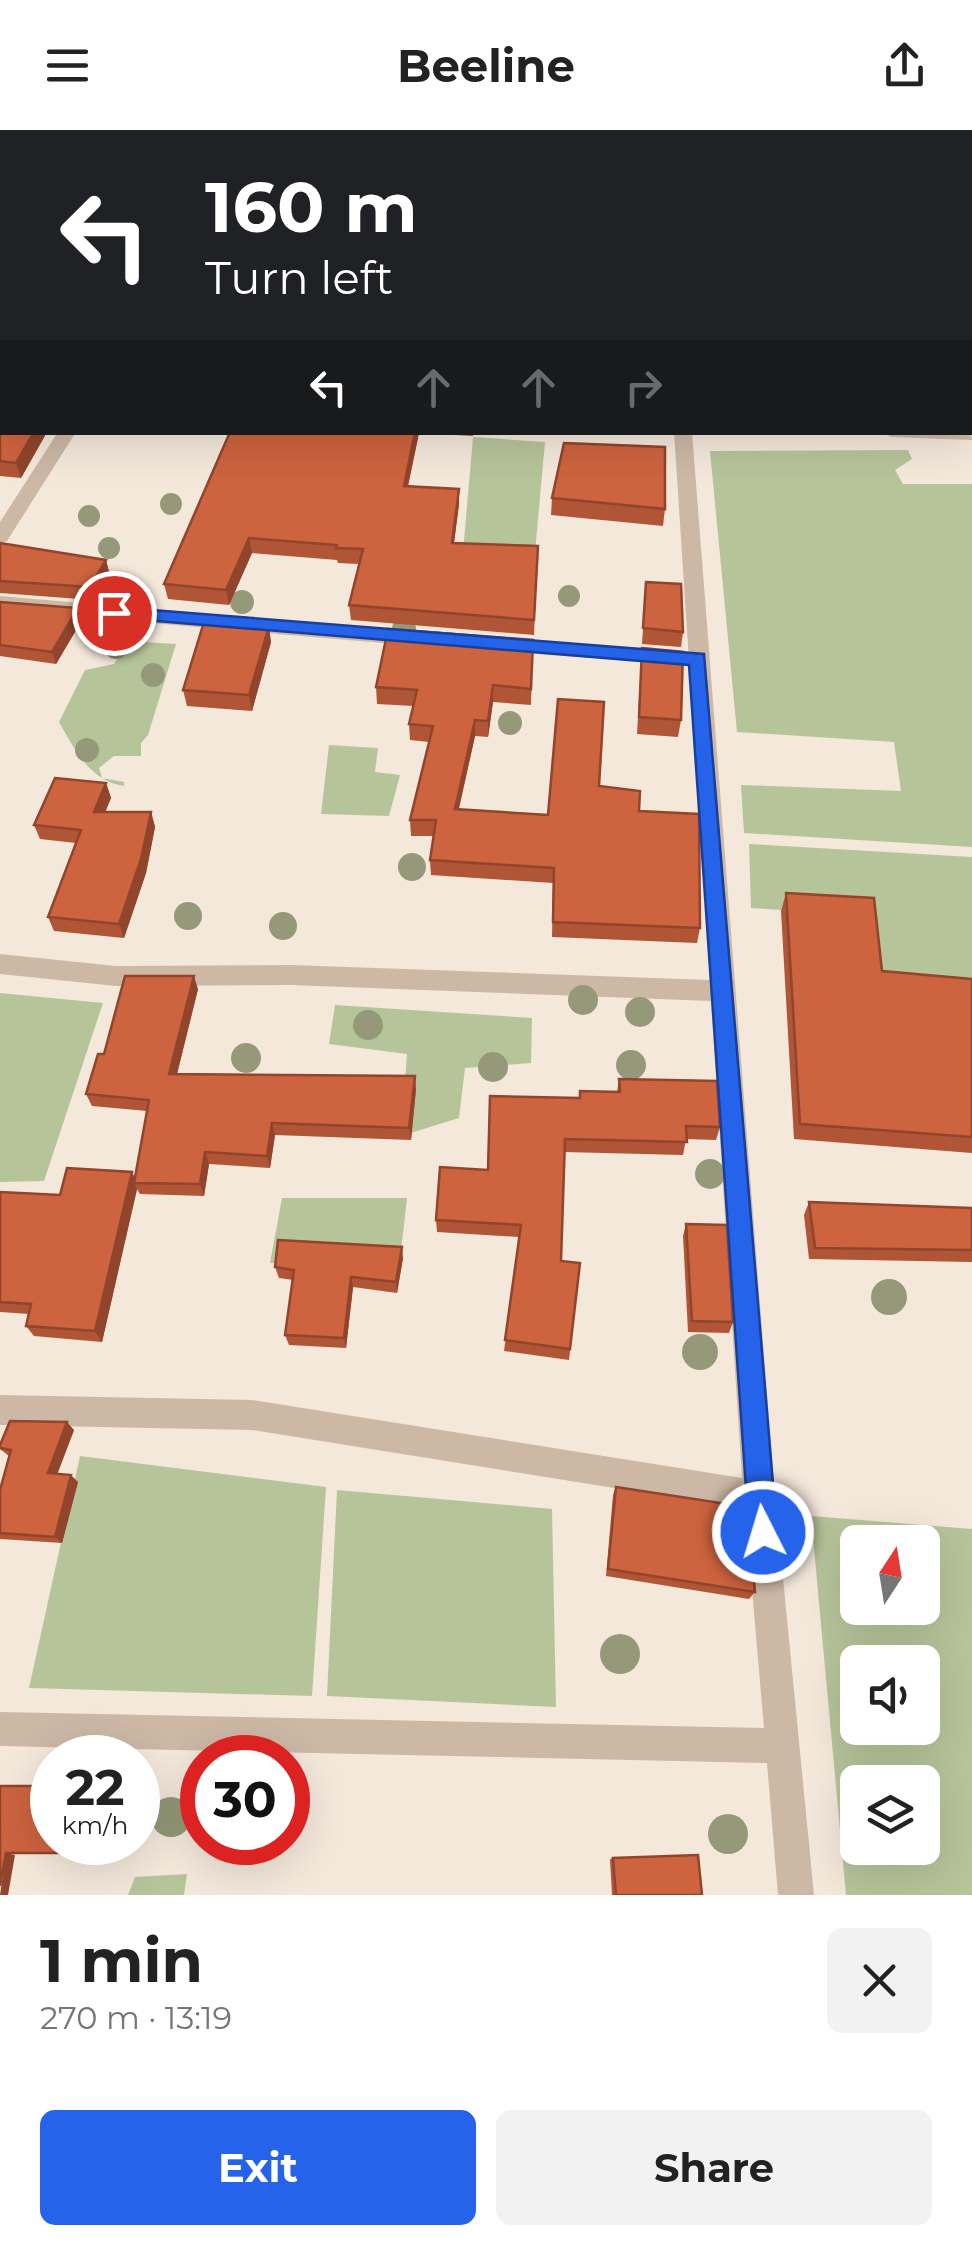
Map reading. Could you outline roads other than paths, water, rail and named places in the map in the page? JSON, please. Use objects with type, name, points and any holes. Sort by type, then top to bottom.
[{"type":"street","points":[[0,537],[65,435]]},
{"type":"street","points":[[683,435],[759,1496],[796,1895]]},
{"type":"street","points":[[0,603],[435,640]]},
{"type":"street","points":[[474,644],[698,659]]},
{"type":"street","points":[[0,964],[116,976],[291,975],[722,991]]},
{"type":"street","points":[[0,1410],[252,1415],[759,1496]]},
{"type":"street","points":[[0,1730],[785,1746]]}]
